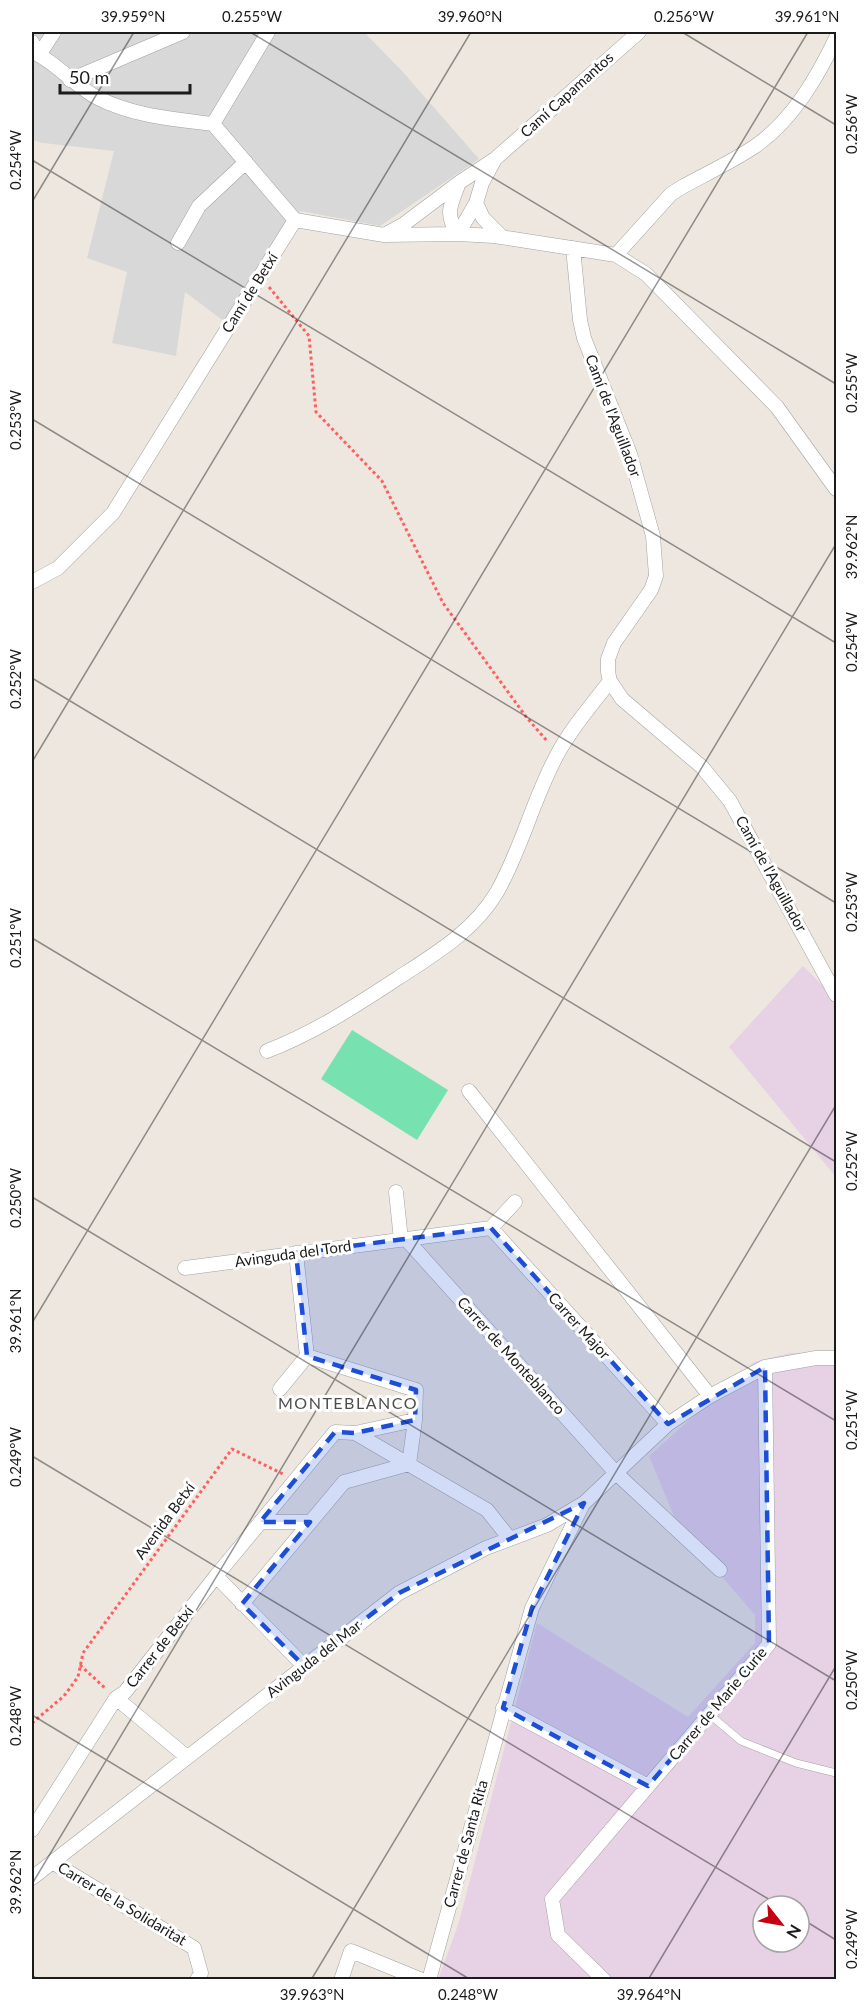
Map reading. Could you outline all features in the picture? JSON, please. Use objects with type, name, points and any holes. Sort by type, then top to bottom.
[{"type":"street","points":[[35,53],[54,32]]},
{"type":"street","points":[[70,80],[183,32]]},
{"type":"street","points":[[213,124],[268,32]]},
{"type":"street","name":"Camí Capamantos","points":[[384,235],[404,224],[495,159],[639,32]]},
{"type":"street","points":[[616,255],[671,194],[755,146],[777,128],[803,95],[828,57],[837,38]]},
{"type":"street","points":[[32,42],[35,53],[95,96],[129,111],[149,116],[213,124],[295,220],[384,235],[458,234],[502,237],[616,255],[646,274],[771,400],[837,489]]},
{"type":"street","name":"Camí Capamantos","points":[[458,234],[476,203],[482,183],[495,159]]},
{"type":"street","points":[[178,243],[199,206],[246,162]]},
{"type":"street","points":[[458,234],[450,223],[450,210],[460,182]]},
{"type":"street","points":[[476,203],[483,218],[502,237]]},
{"type":"street","name":"Camí de Betxí","points":[[32,582],[57,568],[113,513],[295,220]]},
{"type":"street","name":"Camí de l'Aguillador","points":[[573,248],[576,294],[584,338],[630,454],[653,536],[656,576],[651,590],[614,643],[608,659],[610,681],[622,699],[702,767],[730,801],[837,995]]},
{"type":"street","points":[[267,1051],[293,1041],[336,1019],[450,944],[480,915],[496,894],[507,872],[557,754],[610,681]]},
{"type":"street","points":[[469,1091],[710,1396]]},
{"type":"street","points":[[396,1192],[403,1239],[491,1228],[515,1202]]},
{"type":"street","name":"Carrer Major","points":[[491,1228],[668,1424]]},
{"type":"street","name":"Avinguda del Tord","points":[[185,1268],[403,1239]]},
{"type":"street","name":"Carrer de Monteblanco","points":[[403,1239],[616,1473]]},
{"type":"street","points":[[280,1389],[307,1356],[296,1253]]},
{"type":"street","points":[[307,1356],[416,1390],[410,1464]]},
{"type":"street","name":"Avinguda del Mar","points":[[32,1878],[399,1593],[486,1548],[547,1525],[584,1503],[668,1424],[710,1396],[765,1367],[816,1358],[837,1358]]},
{"type":"street","name":"Carrer de Marie Curie","points":[[604,1980],[558,1935],[552,1899],[769,1644],[765,1367]]},
{"type":"street","name":"Carrer de Betxí","points":[[187,1757],[116,1698],[125,1692],[216,1576],[335,1432],[355,1433],[415,1420]]},
{"type":"street","points":[[355,1433],[487,1510],[510,1539]]},
{"type":"street","points":[[242,1604],[345,1482],[410,1464]]},
{"type":"street","points":[[616,1473],[720,1570]]},
{"type":"street","name":"Carrer de Santa Rita","points":[[429,1980],[532,1608],[584,1503]]},
{"type":"street","points":[[260,1522],[310,1522]]},
{"type":"street","points":[[216,1576],[304,1666]]},
{"type":"street","points":[[32,1830],[116,1698]]},
{"type":"street","points":[[503,1708],[648,1786]]},
{"type":"street","name":"Carrer de la Solidaritat","points":[[52,1862],[194,1948],[201,1973],[197,1980]]},
{"type":"street","points":[[341,1980],[351,1951],[422,1980]]},
{"type":"lane","points":[[710,1714],[741,1741],[796,1763],[837,1773]]},
{"type":"path","points":[[260,276],[309,336],[316,412],[382,481],[443,603],[527,718],[557,754]]},
{"type":"path","name":"Avenida Betxí","points":[[32,1723],[64,1696],[78,1677],[83,1653],[232,1449],[295,1480]]},
{"type":"path","points":[[80,1665],[116,1698]]},
{"type":"highlighted area","points":[[491,1228],[668,1424],[765,1367],[769,1644],[648,1786],[503,1708],[532,1608],[584,1503],[399,1593],[304,1666],[242,1604],[310,1522],[260,1522],[335,1432],[355,1433],[415,1420],[416,1390],[307,1356],[296,1253]]},
{"type":"shaded area","points":[[32,32],[364,32],[402,71],[479,159],[380,226],[301,211],[281,230],[225,322],[185,292],[176,356],[112,343],[127,272],[87,258],[114,151],[32,140]]},
{"type":"shaded area","points":[[803,966],[836,999],[836,1177],[729,1047]]},
{"type":"shaded area","points":[[836,1352],[836,1979],[438,1980],[459,1922],[537,1623],[688,1717],[755,1643],[755,1615],[678,1526],[649,1456],[754,1362],[790,1353]]},
{"type":"green space","points":[[352,1030],[448,1090],[417,1140],[321,1079]]},
{"type":"district","name":"MONTEBLANCO","points":[[348,1403]]}]
